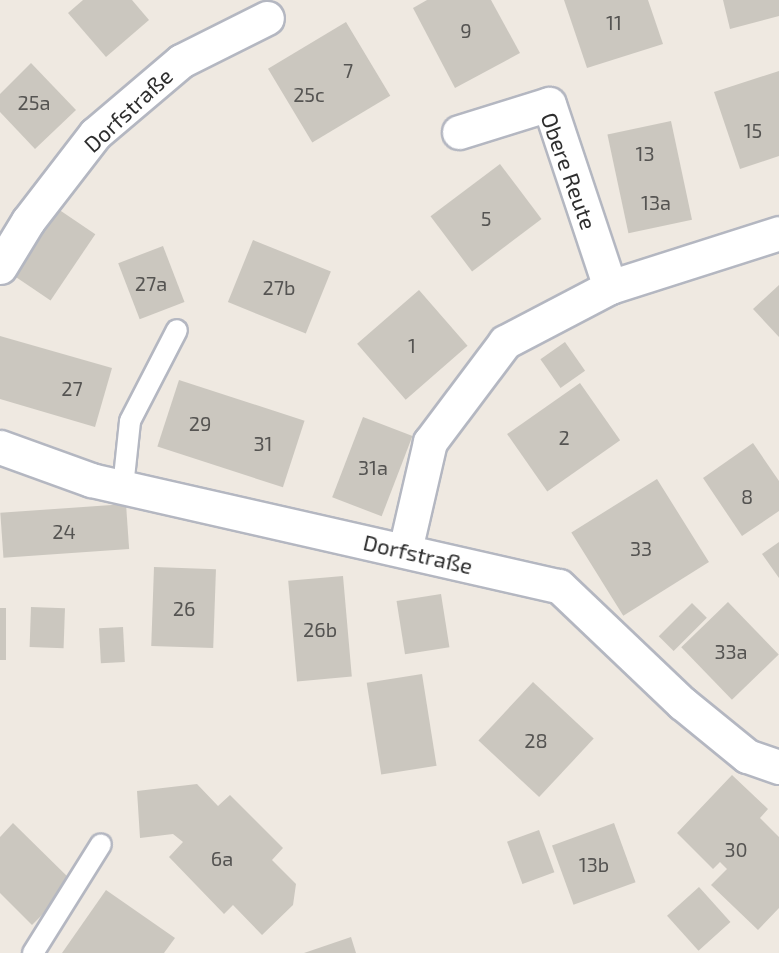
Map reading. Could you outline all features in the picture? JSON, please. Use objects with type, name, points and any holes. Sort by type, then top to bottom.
[{"type":"street","name":"Dorfstraße","points":[[0,267],[28,221],[95,134],[181,61],[267,18]]},
{"type":"street","name":"Obere Reute","points":[[459,132],[549,104],[610,287]]},
{"type":"street","points":[[405,550],[430,442],[505,342],[610,287],[779,233]]},
{"type":"street","name":"Dorfstraße","points":[[0,447],[123,487],[559,586],[692,711],[747,756],[779,767]]},
{"type":"lane","points":[[123,487],[130,421],[177,330]]},
{"type":"lane","points":[[33,953],[101,844]]},
{"type":"building","points":[[83,0],[132,0],[149,20],[106,57],[68,13]]},
{"type":"building","points":[[427,0],[491,0],[520,53],[455,88],[413,8]]},
{"type":"building","points":[[564,0],[648,0],[663,44],[587,68]]},
{"type":"building","points":[[723,0],[779,0],[779,16],[730,29]]},
{"type":"building","points":[[346,22],[390,96],[312,143],[268,69]]},
{"type":"building","points":[[31,63],[76,110],[35,149],[0,112],[0,94]]},
{"type":"building","points":[[779,71],[779,156],[740,169],[714,92]]},
{"type":"building","points":[[671,121],[692,220],[628,233],[607,135]]},
{"type":"building","points":[[500,164],[542,219],[472,271],[431,216]]},
{"type":"building","points":[[58,209],[95,234],[51,300],[13,275]]},
{"type":"building","points":[[253,240],[331,271],[306,334],[228,302]]},
{"type":"building","points":[[163,246],[185,302],[140,319],[118,263]]},
{"type":"building","points":[[779,285],[779,337],[753,309]]},
{"type":"building","points":[[419,290],[468,346],[406,400],[357,344]]},
{"type":"building","points":[[0,336],[112,368],[95,427],[0,399]]},
{"type":"building","points":[[565,342],[585,371],[561,388],[540,359]]},
{"type":"building","points":[[179,380],[305,421],[283,487],[157,447]]},
{"type":"building","points":[[580,383],[620,440],[547,491],[507,434]]},
{"type":"building","points":[[363,417],[412,436],[382,516],[332,497]]},
{"type":"building","points":[[753,443],[779,481],[779,511],[742,536],[703,478]]},
{"type":"building","points":[[657,479],[709,562],[623,616],[571,533]]},
{"type":"building","points":[[126,504],[129,549],[3,558],[0,513]]},
{"type":"building","points":[[779,542],[779,578],[762,554]]},
{"type":"building","points":[[154,567],[216,569],[213,648],[151,646]]},
{"type":"building","points":[[343,576],[352,677],[297,681],[288,581]]},
{"type":"building","points":[[441,594],[449,647],[405,654],[397,601]]},
{"type":"building","points":[[728,602],[779,655],[732,700],[681,647]]},
{"type":"building","points":[[692,603],[707,618],[674,651],[659,636]]},
{"type":"building","points":[[31,607],[65,608],[64,648],[30,647]]},
{"type":"building","points":[[0,608],[6,608],[6,660],[0,660]]},
{"type":"building","points":[[123,627],[125,662],[101,663],[99,628]]},
{"type":"building","points":[[422,674],[437,766],[381,775],[367,683]]},
{"type":"building","points":[[533,682],[594,739],[539,797],[478,741]]},
{"type":"building","points":[[732,775],[768,809],[760,818],[779,837],[779,908],[758,930],[711,885],[727,869],[720,862],[713,869],[677,833]]},
{"type":"building","points":[[197,784],[218,806],[230,795],[283,848],[272,860],[296,884],[293,905],[262,935],[233,905],[224,914],[169,857],[183,842],[173,834],[140,838],[137,791]]},
{"type":"building","points":[[13,823],[74,883],[32,925],[0,893],[0,837]]},
{"type":"building","points":[[614,823],[636,882],[574,905],[552,846]]},
{"type":"building","points":[[539,830],[554,872],[522,884],[507,842]]},
{"type":"building","points":[[699,887],[730,922],[698,951],[667,916]]},
{"type":"building","points":[[106,890],[175,938],[164,953],[62,953]]},
{"type":"building","points":[[351,937],[356,953],[304,953]]}]
